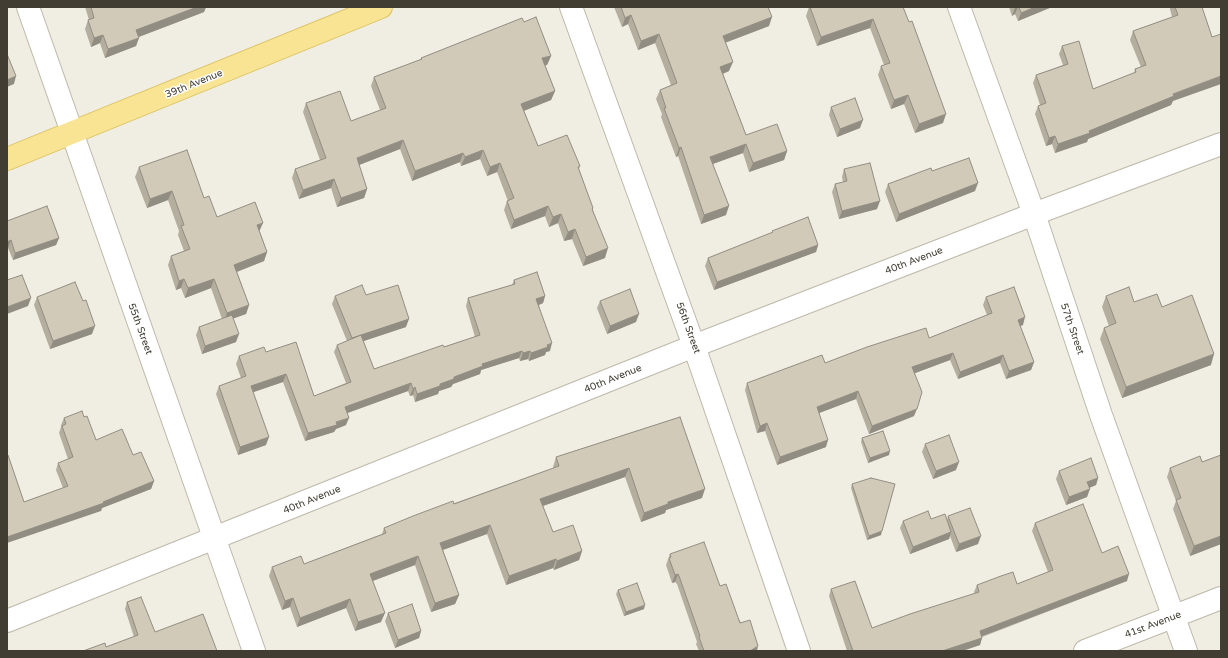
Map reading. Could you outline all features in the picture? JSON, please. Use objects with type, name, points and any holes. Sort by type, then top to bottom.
[{"type":"main road","name":"39th Avenue","points":[[7,159],[381,7]]},
{"type":"street","name":"55th Street","points":[[28,7],[71,134],[254,651]]},
{"type":"street","name":"56th Street","points":[[571,7],[694,346],[799,651]]},
{"type":"street","name":"57th Street","points":[[959,7],[1034,214],[1101,415],[1186,651]]},
{"type":"street","name":"40th Avenue","points":[[7,621],[694,346],[1034,214],[1221,144]]},
{"type":"street","name":"41st Avenue","points":[[1085,651],[1221,598]]},
{"type":"building","points":[[91,7],[197,7],[136,30],[139,38],[108,49],[103,35],[94,38],[88,20],[94,18]]},
{"type":"building","points":[[621,7],[768,7],[772,17],[723,36],[733,62],[720,67],[746,135],[777,124],[787,151],[753,163],[746,144],[710,157],[729,206],[704,215],[681,147],[679,148],[664,108],[666,108],[660,90],[677,83],[659,34],[641,41],[631,15],[625,18]]},
{"type":"building","points":[[810,7],[903,7],[909,22],[912,21],[946,114],[919,124],[908,95],[894,100],[881,66],[890,63],[873,19],[821,37]]},
{"type":"building","points":[[1019,7],[1035,7],[1021,13]]},
{"type":"building","points":[[1175,7],[1202,7],[1212,37],[1221,34],[1221,76],[1173,94],[1174,96],[1089,131],[1090,133],[1058,144],[1055,136],[1049,138],[1038,106],[1046,103],[1036,75],[1068,64],[1062,46],[1079,41],[1093,89],[1136,72],[1135,69],[1146,65],[1133,31],[1178,15]]},
{"type":"building","points":[[536,17],[551,56],[542,58],[555,91],[521,104],[538,146],[567,135],[580,166],[578,167],[593,208],[592,209],[608,248],[586,257],[575,229],[568,232],[561,214],[553,217],[548,206],[514,220],[507,201],[514,198],[500,163],[490,167],[483,150],[465,157],[463,153],[415,171],[403,140],[357,158],[367,189],[341,198],[334,179],[303,190],[295,169],[326,158],[306,103],[340,91],[351,121],[386,108],[374,77],[522,18],[524,22]]},
{"type":"building","points":[[7,54],[16,76],[7,80]]},
{"type":"building","points":[[855,98],[863,120],[840,129],[831,107]]},
{"type":"building","points":[[187,150],[204,198],[209,196],[217,217],[255,202],[263,223],[257,225],[267,252],[234,265],[249,305],[227,313],[214,279],[188,288],[184,279],[179,281],[171,256],[190,249],[181,226],[184,225],[172,191],[150,199],[139,167]]},
{"type":"building","points":[[969,158],[978,183],[899,214],[888,184],[931,168],[932,171]]},
{"type":"building","points":[[870,163],[880,201],[842,211],[835,184],[847,181],[844,169]]},
{"type":"building","points":[[47,206],[59,238],[15,253],[11,240],[7,242],[7,221]]},
{"type":"building","points":[[808,217],[818,245],[717,282],[708,258]]},
{"type":"building","points":[[537,272],[545,296],[536,299],[552,343],[547,345],[548,347],[531,353],[530,351],[523,353],[522,351],[482,364],[483,366],[454,377],[454,379],[440,384],[440,386],[417,394],[415,387],[413,389],[411,383],[345,407],[349,418],[336,422],[337,425],[308,433],[286,374],[251,386],[269,437],[240,447],[219,386],[246,376],[239,356],[264,347],[266,352],[296,342],[314,396],[351,382],[337,345],[361,335],[374,369],[443,345],[444,347],[480,335],[468,298],[515,284],[514,280]]},
{"type":"building","points":[[22,275],[31,298],[7,307],[7,280]]},
{"type":"building","points":[[75,282],[83,301],[86,300],[95,326],[53,341],[37,297]]},
{"type":"building","points":[[362,285],[366,295],[398,285],[409,319],[352,338],[335,296]]},
{"type":"building","points":[[1014,287],[1025,317],[1018,320],[1034,362],[1009,371],[1003,355],[960,372],[953,353],[912,367],[922,392],[917,409],[872,426],[858,391],[817,407],[828,440],[780,457],[767,423],[760,426],[747,383],[822,355],[825,363],[867,347],[926,328],[929,338],[992,313],[986,297]]},
{"type":"building","points":[[1129,287],[1134,302],[1157,294],[1162,307],[1192,295],[1214,354],[1126,387],[1104,328],[1116,323],[1106,296]]},
{"type":"building","points":[[630,289],[639,314],[610,326],[600,301]]},
{"type":"building","points":[[232,315],[239,334],[205,346],[199,327]]},
{"type":"building","points":[[82,411],[84,417],[87,416],[96,440],[122,429],[133,455],[141,452],[154,481],[103,502],[104,503],[7,537],[7,456],[8,455],[24,502],[68,486],[58,463],[73,457],[62,426],[66,424],[64,418]]},
{"type":"building","points":[[680,417],[705,489],[668,502],[668,504],[644,513],[629,468],[540,499],[553,532],[573,525],[582,551],[557,561],[556,559],[509,576],[490,525],[440,543],[459,595],[435,603],[418,556],[370,574],[385,613],[358,622],[350,599],[300,618],[293,598],[285,601],[272,567],[301,556],[304,564],[386,533],[384,528],[413,516],[453,501],[454,504],[559,466],[556,457]]},
{"type":"building","points":[[883,431],[890,451],[870,458],[862,438]]},
{"type":"building","points":[[949,435],[959,462],[936,471],[925,444]]},
{"type":"building","points":[[1221,455],[1221,536],[1194,546],[1176,500],[1181,498],[1170,468],[1200,456],[1202,462]]},
{"type":"building","points":[[1091,458],[1098,478],[1087,482],[1090,489],[1069,497],[1059,471]]},
{"type":"building","points":[[871,478],[895,484],[882,531],[869,536],[852,484]]},
{"type":"building","points":[[1083,504],[1102,553],[1118,546],[1129,574],[980,631],[982,638],[942,651],[853,651],[831,589],[855,581],[872,628],[979,592],[977,585],[1013,572],[1017,584],[1053,570],[1035,523]]},
{"type":"building","points":[[970,508],[981,536],[959,544],[948,516]]},
{"type":"building","points":[[928,511],[931,519],[945,514],[951,532],[913,547],[903,521]]},
{"type":"building","points":[[704,542],[720,586],[726,584],[740,623],[750,620],[758,646],[750,651],[704,651],[679,576],[678,574],[675,575],[669,558],[671,557],[670,554]]},
{"type":"building","points":[[637,583],[645,605],[626,612],[618,590]]},
{"type":"building","points":[[141,597],[155,632],[203,614],[217,651],[83,651],[105,643],[106,647],[138,635],[127,602]]},
{"type":"building","points":[[412,604],[421,631],[398,640],[388,613]]}]
